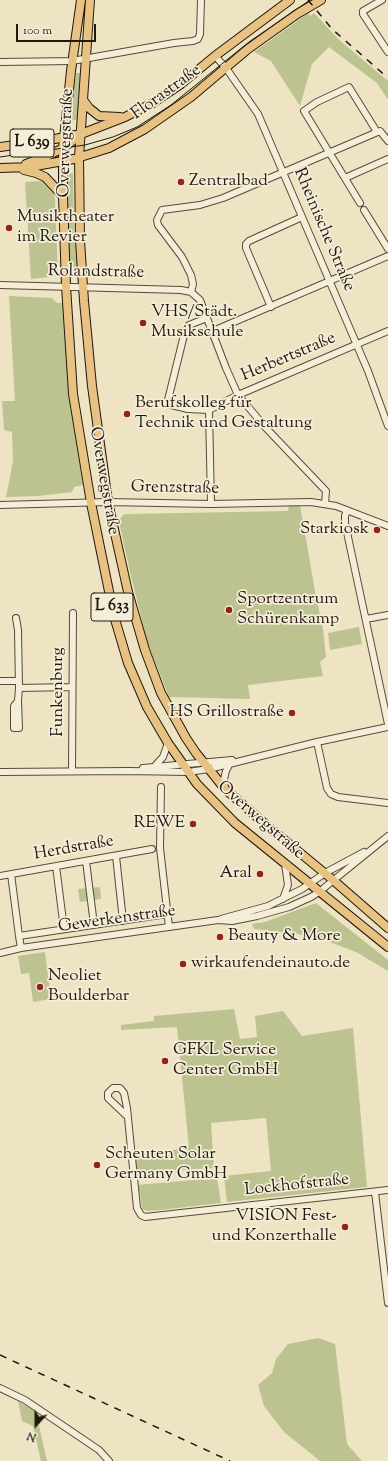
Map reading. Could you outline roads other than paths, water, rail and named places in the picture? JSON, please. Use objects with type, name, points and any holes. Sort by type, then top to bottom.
[{"type":"main road","name":"Overwegstraße","points":[[81,0],[72,60],[63,148],[66,286],[73,394],[90,502],[114,616],[128,663],[147,707],[168,744],[197,784],[234,823],[319,892]]},
{"type":"main road","name":"Overwegstraße","points":[[90,0],[80,157],[80,241],[83,288],[90,366],[108,502],[128,592],[145,650],[160,693],[186,738],[225,789],[333,880]]},
{"type":"main road","name":"Florastraße","points":[[0,147],[10,147],[81,134],[125,117],[151,104],[181,84],[215,56],[290,0]]},
{"type":"main road","name":"Florastraße","points":[[0,168],[30,167],[63,162],[109,148],[145,129],[180,105],[248,49],[297,14],[319,1]]},
{"type":"main road","name":"Florastraße","points":[[83,100],[89,108],[99,116],[125,117]]},
{"type":"main road","points":[[16,167],[47,156],[63,148],[76,140],[81,134]]},
{"type":"main road","name":"Florastraße","points":[[16,167],[36,173],[45,178],[63,196]]},
{"type":"main road","name":"L 633","points":[[333,880],[388,928]]},
{"type":"main road","name":"L 633","points":[[319,892],[388,947]]},
{"type":"street","points":[[0,62],[72,60],[193,41],[198,39],[200,34],[201,0]]},
{"type":"street","points":[[382,0],[363,11],[363,14],[388,52]]},
{"type":"street","name":"Rheinische Straße","points":[[215,56],[226,68],[258,114],[357,345],[388,426]]},
{"type":"street","points":[[360,203],[304,111],[317,102],[349,87],[377,132]]},
{"type":"street","points":[[325,504],[326,491],[266,428],[238,395],[200,300],[191,292],[193,284],[191,274],[182,257],[158,225],[157,220],[162,210],[200,205],[218,200],[377,132],[380,131],[388,141]]},
{"type":"street","points":[[344,178],[388,159]]},
{"type":"street","points":[[364,210],[388,249]]},
{"type":"street","points":[[271,306],[246,248],[246,244],[248,241],[302,217]]},
{"type":"street","points":[[213,331],[388,256]]},
{"type":"street","name":"Rolandstraße","points":[[0,285],[181,290],[191,292]]},
{"type":"street","points":[[208,318],[189,325],[185,331],[167,404],[209,410],[211,504]]},
{"type":"street","name":"Herbertstraße","points":[[209,410],[238,395],[388,331]]},
{"type":"street","name":"Grenzstraße","points":[[0,505],[90,502],[211,504],[311,502],[336,506],[388,526]]},
{"type":"street","points":[[347,510],[345,523],[388,724]]},
{"type":"street","name":"Funkenburg","points":[[72,771],[73,613]]},
{"type":"street","points":[[366,619],[388,615]]},
{"type":"street","points":[[16,618],[18,630],[18,701]]},
{"type":"street","points":[[0,681],[18,681]]},
{"type":"street","points":[[18,688],[72,688]]},
{"type":"street","points":[[0,772],[186,769],[230,763],[316,742],[388,727]]},
{"type":"street","points":[[316,742],[327,788],[331,794],[338,797],[388,803]]},
{"type":"street","points":[[154,767],[163,757],[168,744]]},
{"type":"street","points":[[207,766],[249,759]]},
{"type":"street","points":[[225,789],[224,779],[230,763]]},
{"type":"street","points":[[129,771],[154,767],[186,769]]},
{"type":"street","points":[[161,787],[160,846],[169,927]]},
{"type":"street","name":"Gewerkenstraße","points":[[0,953],[21,948],[218,920],[268,906],[310,884],[325,873],[374,846],[388,836]]},
{"type":"street","name":"Gewerkenstraße","points":[[218,920],[232,921],[257,916],[288,907],[311,897],[355,864],[374,846]]},
{"type":"street","name":"Herdstraße","points":[[0,876],[152,849]]},
{"type":"street","points":[[116,856],[123,921]]},
{"type":"street","points":[[86,861],[94,925]]},
{"type":"street","points":[[283,899],[288,884],[285,864]]},
{"type":"street","points":[[56,866],[64,929]]},
{"type":"street","points":[[11,874],[21,948]]},
{"type":"street","name":"Gewerkenstraße","points":[[19,936],[167,914]]},
{"type":"street","points":[[112,1088],[120,1088],[124,1093],[127,1116],[108,1098],[108,1093],[112,1088]]},
{"type":"street","name":"Lockhofstraße","points":[[127,1116],[136,1208],[141,1215],[150,1217],[388,1190]]},
{"type":"street","name":"Lockhofstraße","points":[[376,1192],[388,1303]]},
{"type":"street","points":[[0,1388],[24,1400],[99,1450],[110,1461]]},
{"type":"tram line","points":[[0,157],[85,145],[113,137],[137,127],[171,105],[249,42],[310,0]]},
{"type":"railway","points":[[308,0],[332,29],[388,78]]},
{"type":"railway","points":[[0,1355],[230,1461]]},
{"type":"place","name":"Zentralbad","points":[[181,182]]},
{"type":"place","name":"Musiktheater im Revier","points":[[9,228]]},
{"type":"place","name":"VHS/Städt. Musikschule","points":[[143,323]]},
{"type":"place","name":"Berufskolleg für Technik und Gestaltung","points":[[127,414]]},
{"type":"place","name":"Starkiosk","points":[[377,530]]},
{"type":"place","name":"Sportzentrum Schürenkamp","points":[[229,610]]},
{"type":"place","name":"HS Grillostraße","points":[[292,713]]},
{"type":"place","name":"REWE","points":[[193,824]]},
{"type":"place","name":"Aral","points":[[260,874]]},
{"type":"place","name":"Beauty & More","points":[[220,937]]},
{"type":"place","name":"wirkaufendeinauto.de","points":[[183,964]]},
{"type":"place","name":"Neoliet Boulderbar","points":[[40,987]]},
{"type":"place","name":"GFKL Service Center GmbH","points":[[165,1061]]},
{"type":"place","name":"Scheuten Solar Germany GmbH","points":[[97,1165]]},
{"type":"place","name":"VISION Fest- und Konzerthalle","points":[[345,1227]]}]
